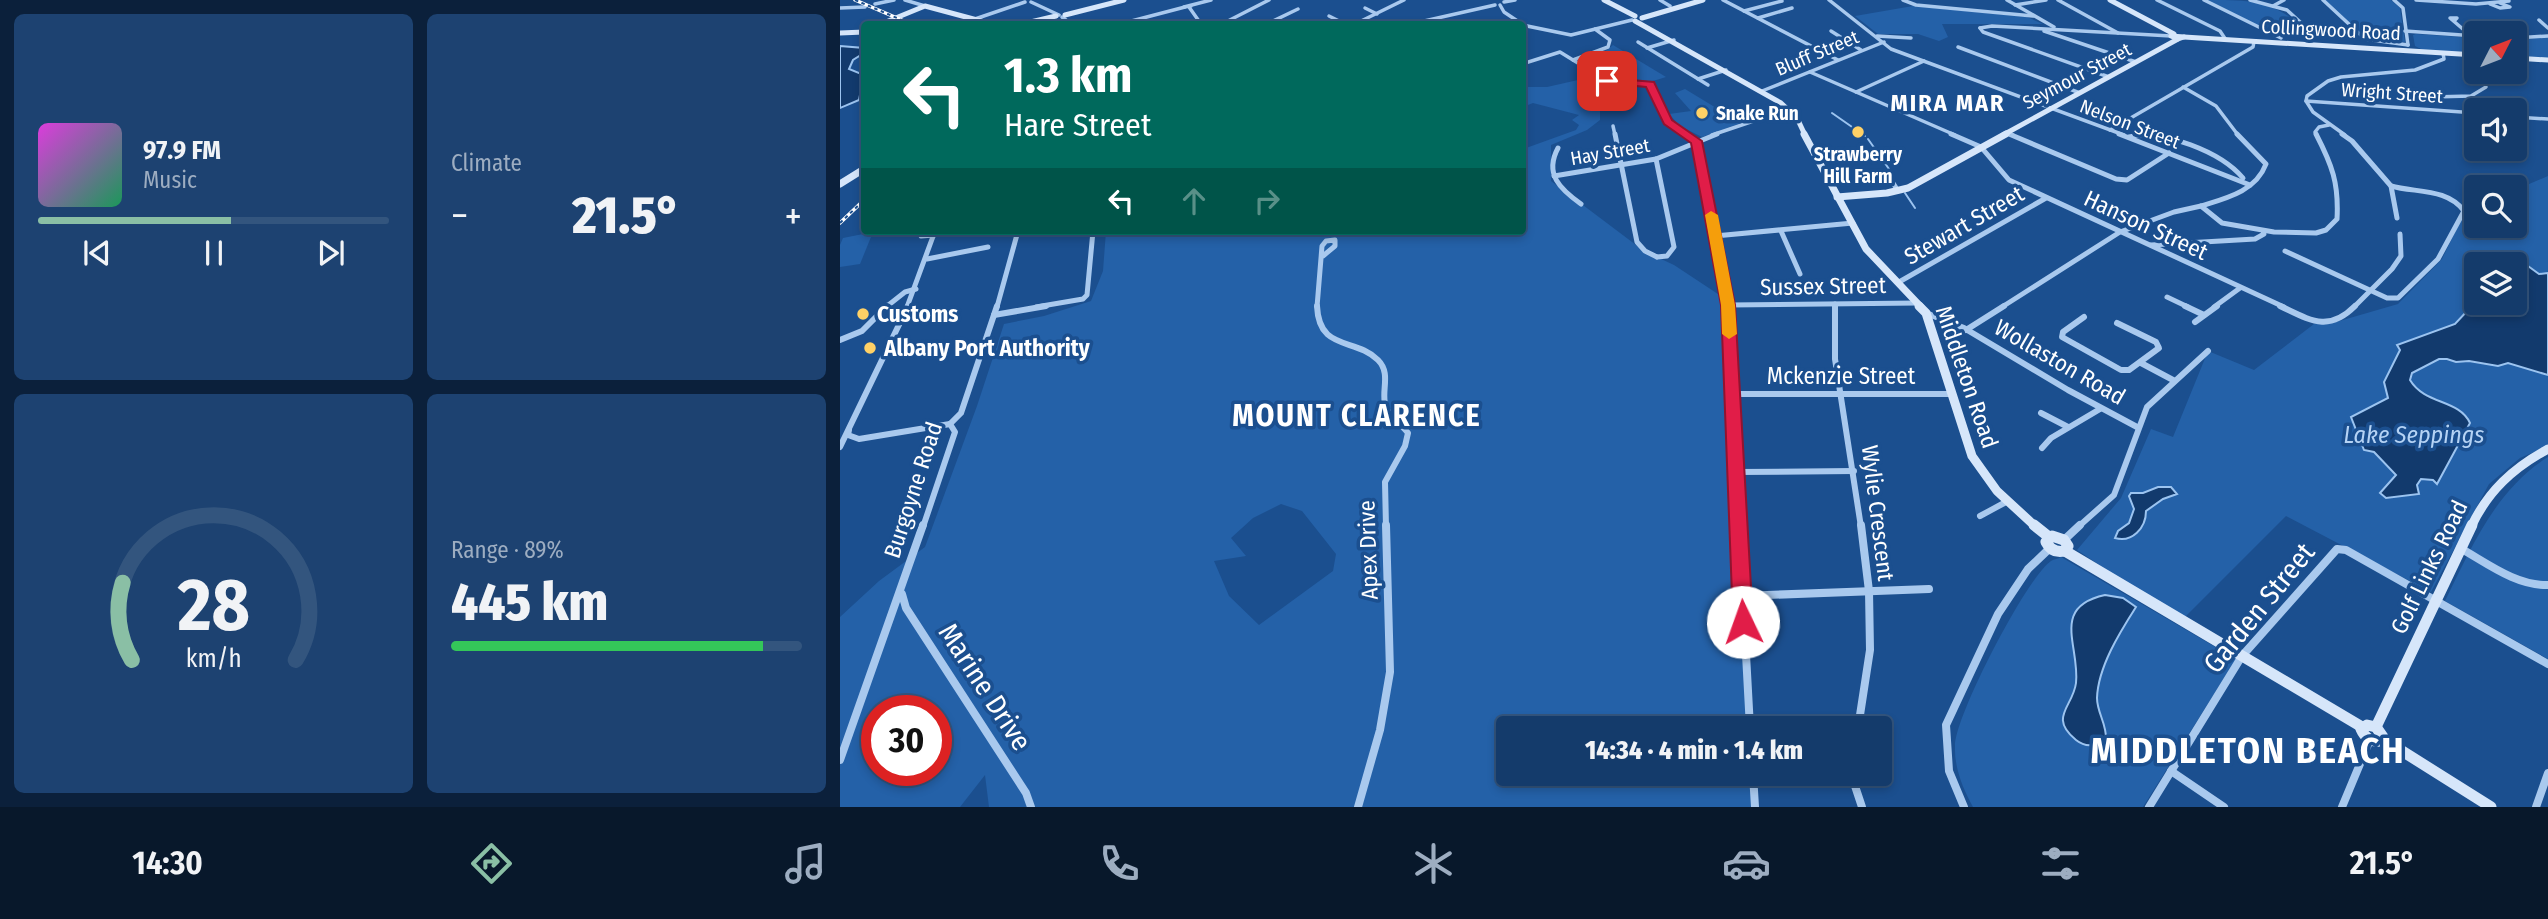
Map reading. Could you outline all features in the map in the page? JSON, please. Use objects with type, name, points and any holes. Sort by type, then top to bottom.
[{"type":"main road","points":[[1041,21],[1117,0]]},
{"type":"main road","points":[[1036,21],[1124,0]]},
{"type":"main road","name":"Middleton Road","points":[[1604,0],[1762,91],[1789,109],[1797,118],[1837,197],[1874,261],[1899,282],[1926,313],[1972,456],[1982,475],[2006,502],[2050,543]]},
{"type":"main road","points":[[1635,18],[1703,0]]},
{"type":"main road","points":[[2110,0],[2177,37]]},
{"type":"main road","points":[[887,21],[925,6],[982,21]]},
{"type":"main road","points":[[840,33],[861,33]]},
{"type":"main road","name":"Collingwood Road","points":[[2177,37],[2409,48],[2464,54]]},
{"type":"main road","name":"Seymour Street","points":[[1837,197],[1908,188],[2177,37]]},
{"type":"main road","points":[[2527,59],[2548,60]]},
{"type":"main road","points":[[840,184],[861,171]]},
{"type":"main road","name":"Golf Links Road","points":[[2376,736],[2435,601],[2481,506],[2495,486],[2526,461],[2548,449]]},
{"type":"main road","points":[[2050,543],[2056,536],[2065,545],[2242,656],[2362,727],[2367,724],[2376,736],[2491,807]]},
{"type":"street","points":[[875,4],[894,0]]},
{"type":"street","points":[[905,0],[925,6]]},
{"type":"street","points":[[1042,0],[1047,4],[1044,6]]},
{"type":"street","points":[[1139,21],[1211,0]]},
{"type":"street","points":[[1228,21],[1269,0]]},
{"type":"street","points":[[1362,21],[1404,0]]},
{"type":"street","points":[[1424,21],[1515,0]]},
{"type":"street","points":[[1660,0],[1670,5]]},
{"type":"street","points":[[1723,0],[1838,60]]},
{"type":"street","name":"Nelson Street","points":[[1829,0],[1891,49],[2250,185]]},
{"type":"street","points":[[1903,0],[1908,3],[2033,16]]},
{"type":"street","points":[[2007,0],[2054,27]]},
{"type":"street","points":[[2015,5],[2046,0]]},
{"type":"street","points":[[2058,0],[2119,33]]},
{"type":"street","points":[[2157,0],[2220,31],[2226,40]]},
{"type":"street","points":[[2204,0],[2279,36],[2287,43]]},
{"type":"street","points":[[2250,0],[2292,14],[2310,31],[2304,35],[2279,36]]},
{"type":"street","points":[[2273,6],[2284,0]]},
{"type":"street","points":[[2323,0],[2365,38],[2409,48],[2403,8],[2394,0]]},
{"type":"street","points":[[2417,0],[2467,4],[2509,1]]},
{"type":"street","points":[[975,19],[1029,1],[1044,6],[1067,21]]},
{"type":"street","points":[[1744,11],[1782,1]]},
{"type":"street","points":[[2487,3],[2500,8],[2510,7],[2498,2]]},
{"type":"street","points":[[1499,3],[1504,12],[1517,21]]},
{"type":"street","points":[[1758,18],[1790,9],[1775,3]]},
{"type":"street","points":[[1186,6],[1198,21]]},
{"type":"street","points":[[840,8],[865,7]]},
{"type":"street","points":[[1365,8],[1377,14]]},
{"type":"street","points":[[1275,20],[1298,9]]},
{"type":"street","points":[[1328,16],[1339,21]]},
{"type":"street","points":[[1526,26],[1568,35],[1635,18]]},
{"type":"street","points":[[2539,20],[2548,28]]},
{"type":"street","points":[[2454,21],[2464,28]]},
{"type":"street","name":"Collingwood Road","points":[[2109,77],[1983,32],[1980,28],[2177,37]]},
{"type":"street","points":[[1573,60],[1608,47],[1610,40],[1595,29]]},
{"type":"street","points":[[2043,29],[2136,62]]},
{"type":"street","points":[[1830,31],[1861,50]]},
{"type":"street","points":[[2405,31],[2464,35]]},
{"type":"street","points":[[1877,36],[1891,34],[1910,38]]},
{"type":"street","points":[[2527,37],[2548,36]]},
{"type":"street","points":[[1647,48],[1674,40]]},
{"type":"street","points":[[1638,42],[1708,85]]},
{"type":"street","name":"Bluff Street","points":[[1762,91],[1884,42]]},
{"type":"street","points":[[2110,130],[2253,47],[2254,42]]},
{"type":"street","points":[[1958,47],[2080,93]]},
{"type":"street","points":[[1526,63],[1560,52],[1607,81],[1650,84],[1668,121],[1696,141],[1728,305],[1749,716]]},
{"type":"street","points":[[2397,218],[2391,186],[2352,141],[2313,112],[2306,101],[2308,96],[2328,80],[2415,70],[2444,59],[2443,53]]},
{"type":"street","points":[[1855,92],[1924,61]]},
{"type":"street","points":[[1698,79],[1726,70]]},
{"type":"street","points":[[1810,72],[1981,147]]},
{"type":"street","points":[[1966,330],[2120,232],[2174,212],[2234,195],[2264,172],[2266,164],[2233,130],[2216,106],[2183,87]]},
{"type":"street","points":[[2377,95],[2393,98],[2471,96],[2486,87]]},
{"type":"street","points":[[2393,98],[2400,107]]},
{"type":"street","name":"Wright Street","points":[[2306,101],[2464,112]]},
{"type":"street","name":"Hay Street","points":[[1553,176],[1656,159],[1696,141],[1789,109]]},
{"type":"street","points":[[2527,118],[2548,119]]},
{"type":"street","points":[[2202,206],[2212,217],[2223,223],[2263,231],[2299,233],[2325,230],[2337,219],[2338,204],[2333,167],[2315,132],[2319,127],[2329,125]]},
{"type":"street","points":[[1613,126],[1619,166],[1637,242],[1645,251],[1657,257],[1667,256],[1674,247],[1656,159]]},
{"type":"street","points":[[2007,133],[2116,179],[2127,180],[2169,153]]},
{"type":"street","points":[[2129,137],[2136,134],[2147,135],[2203,150],[2233,166],[2243,178]]},
{"type":"street","name":"Hanson Street","points":[[1981,147],[2009,180],[2308,319],[2325,323],[2340,320],[2370,290]]},
{"type":"street","points":[[1558,148],[1554,155],[1553,176],[1557,186],[1581,204]]},
{"type":"street","points":[[1885,172],[1898,191]]},
{"type":"street","points":[[2285,251],[2391,299],[2401,296],[2438,259],[2464,211],[2458,203],[2440,195],[2391,186]]},
{"type":"street","name":"Stewart Street","points":[[1899,282],[2046,198]]},
{"type":"street","points":[[1716,236],[1853,223]]},
{"type":"street","points":[[1782,231],[1800,274]]},
{"type":"street","points":[[2147,245],[2255,239],[2264,234],[2263,231]]},
{"type":"street","points":[[2370,290],[2401,256],[2400,234]]},
{"type":"street","points":[[840,447],[916,289],[934,235]]},
{"type":"street","name":"Burgoyne Road","points":[[840,760],[901,592],[954,432],[950,424],[961,414],[1016,248],[1018,235]]},
{"type":"street","points":[[994,316],[1083,299],[1087,295],[1093,235]]},
{"type":"street","points":[[927,259],[988,247]]},
{"type":"street","name":"Apex Drive","points":[[1323,256],[1317,300],[1318,316],[1324,330],[1335,341],[1369,354],[1381,363],[1385,373],[1385,404],[1390,414],[1409,433],[1405,446],[1385,482],[1390,672],[1380,730],[1357,807]]},
{"type":"street","points":[[1657,257],[1661,264]]},
{"type":"street","points":[[2195,322],[2239,288]]},
{"type":"street","points":[[840,340],[862,332],[901,293],[916,289]]},
{"type":"street","points":[[2167,297],[2204,315]]},
{"type":"street","name":"Sussex Street","points":[[1728,305],[1919,303]]},
{"type":"street","name":"Wylie Crescent","points":[[1835,304],[1835,359],[1854,471],[1868,591],[1870,650],[1860,716]]},
{"type":"street","name":"Wollaston Road","points":[[1926,313],[1936,314],[1966,330],[2099,409],[2137,427]]},
{"type":"street","points":[[2084,317],[2063,332],[2062,337],[2121,370],[2129,370],[2159,348],[2156,342],[2117,323]]},
{"type":"street","points":[[2065,545],[2114,495],[2137,427],[2147,407],[2173,380],[2208,351]]},
{"type":"street","points":[[2141,363],[2173,380]]},
{"type":"street","name":"Mckenzie Street","points":[[1732,394],[1951,394]]},
{"type":"street","points":[[2042,448],[2051,438],[2099,409]]},
{"type":"street","points":[[2041,413],[2068,428]]},
{"type":"street","points":[[849,428],[848,435],[859,439],[950,424]]},
{"type":"street","points":[[1736,472],[1854,471]]},
{"type":"street","points":[[1980,516],[2006,502]]},
{"type":"street","points":[[1964,807],[1949,771],[1946,725],[1998,614],[2028,569],[2050,543]]},
{"type":"street","name":"Garden Street","points":[[2149,807],[2242,656],[2337,549],[2341,548],[2435,601]]},
{"type":"street","points":[[2460,548],[2505,574],[2542,586],[2548,585]]},
{"type":"street","points":[[1741,596],[1929,589]]},
{"type":"street","name":"Marine Drive","points":[[901,592],[906,608],[1026,793],[1031,807]]},
{"type":"street","points":[[2435,601],[2548,664]]},
{"type":"street","name":"Golf Links Road","points":[[2342,807],[2376,736]]},
{"type":"street","points":[[2171,771],[2224,807]]},
{"type":"street","points":[[2536,807],[2548,773]]},
{"type":"street","points":[[1754,786],[1755,807]]},
{"type":"street","points":[[1855,786],[1862,807]]},
{"type":"shaded area","points":[[2206,0],[2236,0],[2261,4],[2284,13],[2307,31],[2284,34],[2271,31]]},
{"type":"shaded area","points":[[2324,0],[2391,0],[2400,8],[2405,42],[2366,38]]},
{"type":"shaded area","points":[[1913,6],[2027,17],[2043,24],[1942,24],[1948,37],[1939,41],[1918,34],[1878,34],[1855,16]]},
{"type":"shaded area","points":[[2413,35],[2464,37],[2464,53],[2425,51],[2415,46]]},
{"type":"shaded area","points":[[2548,37],[2548,58],[2527,57],[2527,38]]},
{"type":"shaded area","points":[[1613,45],[1666,77],[1641,83],[1619,81],[1597,73],[1576,60],[1607,50]]},
{"type":"shaded area","points":[[1578,80],[1600,87],[1600,120],[1587,130],[1551,145],[1551,181],[1644,251],[1674,265],[1727,300],[1733,471],[1750,716],[1496,716],[1496,786],[1754,786],[1755,807],[989,807],[985,775],[960,807],[840,807],[840,617],[879,581],[925,547],[1004,324],[1044,316],[1091,301],[1103,271],[1106,235],[1526,235],[1526,148],[1576,130],[1579,125],[1572,120],[1579,115],[1533,103],[1526,106],[1526,87],[1547,87]],"holes":[[[1281,504],[1302,511],[1336,554],[1333,571],[1259,625],[1229,596],[1214,561],[1246,556],[1231,538],[1253,518]]]},
{"type":"shaded area","name":"Snake Run","points":[[1685,89],[1741,123],[1702,137],[1680,126],[1669,114],[1691,111],[1675,93]]},
{"type":"shaded area","points":[[2548,176],[2548,446],[2520,458],[2489,484],[2431,592],[2286,516],[2182,620],[2077,550],[2121,498],[2151,429],[2173,437],[2208,351],[2254,370],[2314,324],[2336,322],[2398,304],[2442,259],[2464,214],[2464,238],[2527,238],[2527,185]]},
{"type":"shaded area","points":[[872,235],[860,264],[840,267],[840,245],[843,238]]},
{"type":"shaded area","points":[[2548,457],[2548,659],[2445,601],[2475,541],[2499,503],[2530,470]]},
{"type":"shaded area","points":[[2061,557],[2236,659],[2143,807],[1973,807],[1956,762],[1958,730],[1994,648],[2026,592],[2051,561]]},
{"type":"water","points":[[840,46],[861,48],[861,55],[853,60],[849,69],[861,74],[859,100],[840,108]]},
{"type":"water","name":"Lake Seppings","points":[[2527,267],[2539,274],[2548,273],[2548,375],[2508,363],[2498,366],[2447,359],[2439,359],[2412,373],[2410,380],[2416,388],[2458,410],[2470,423],[2437,484],[2433,480],[2421,479],[2417,485],[2419,494],[2386,498],[2380,493],[2396,475],[2374,452],[2364,450],[2351,417],[2388,398],[2384,382],[2400,350],[2397,345],[2455,324],[2464,314],[2527,315]]},
{"type":"water","points":[[2158,487],[2171,487],[2177,494],[2163,499],[2146,511],[2144,523],[2137,533],[2127,538],[2115,538],[2118,531],[2129,523],[2134,509],[2129,496],[2131,493],[2143,493]]},
{"type":"water","points":[[2105,595],[2123,598],[2136,607],[2111,650],[2098,686],[2097,703],[2106,740],[2087,745],[2080,743],[2068,732],[2063,718],[2076,683],[2071,630],[2078,609],[2088,601]]},
{"type":"waterway","points":[[1832,113],[1865,136]]},
{"type":"waterway","points":[[1868,139],[1889,169]]},
{"type":"waterway","points":[[1905,193],[1915,208]]},
{"type":"railway","points":[[855,0],[904,21]]},
{"type":"railway","points":[[840,223],[861,203]]},
{"type":"slow traffic","points":[[1711,215],[1728,305],[1729,334]]},
{"type":"place","name":"Snake Run","points":[[1702,113]]},
{"type":"place","name":"Strawberry Hill Farm","points":[[1858,132]]},
{"type":"place","name":"Customs","points":[[863,314]]},
{"type":"place","name":"Albany Port Authority","points":[[870,348]]},
{"type":"district","name":"MIRA MAR","points":[[1948,103]]},
{"type":"district","name":"MOUNT CLARENCE","points":[[1357,416]]},
{"type":"district","name":"MIDDLETON BEACH","points":[[2248,750]]},
{"type":"route","points":[[1607,81],[1650,84],[1668,121],[1696,141],[1728,305],[1743,622]]}]
